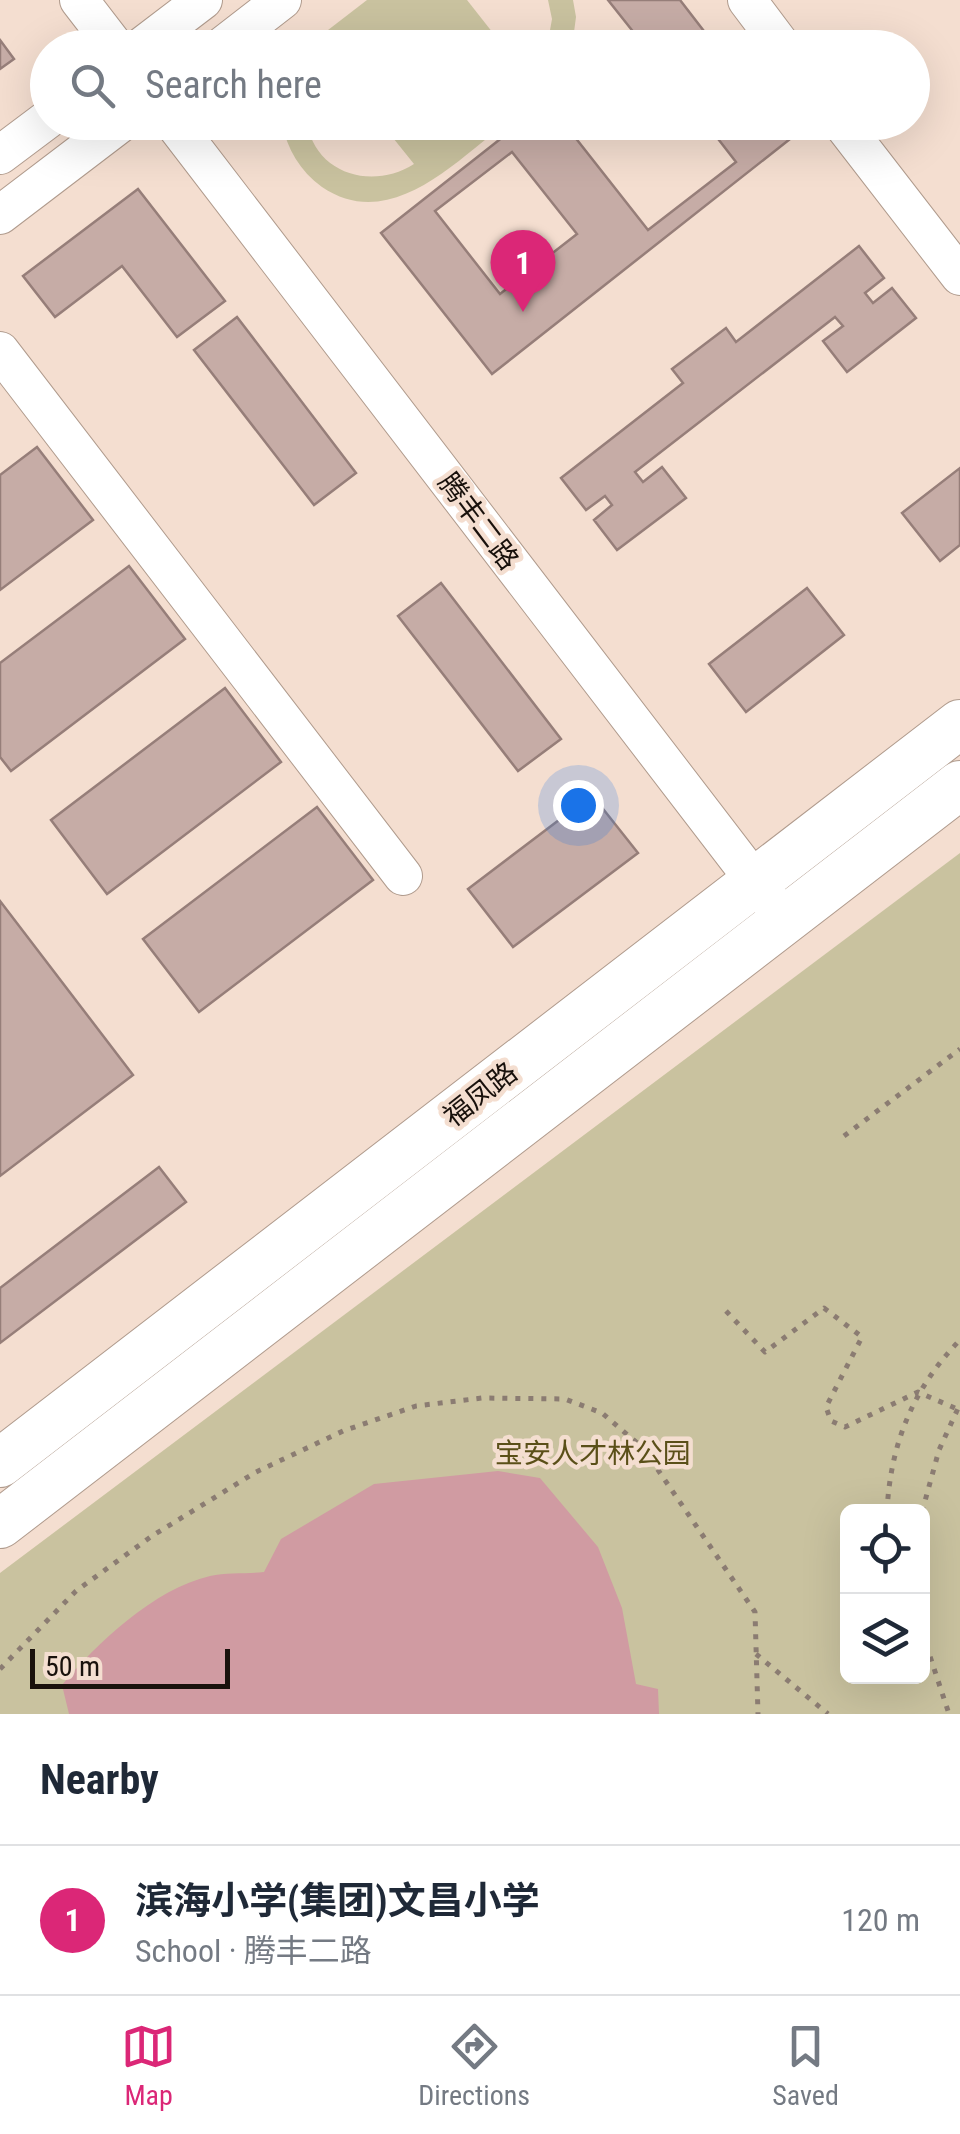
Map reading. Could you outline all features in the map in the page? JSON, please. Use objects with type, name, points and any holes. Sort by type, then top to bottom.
[{"type":"main road","name":"福凤路","points":[[0,1463],[960,724]]},
{"type":"main road","name":"福凤路","points":[[0,1524],[960,785]]},
{"type":"street","points":[[79,0],[102,30]]},
{"type":"street","points":[[163,30],[202,0]]},
{"type":"street","points":[[243,30],[282,0]]},
{"type":"street","points":[[747,0],[770,30]]},
{"type":"street","points":[[0,155],[30,132]]},
{"type":"street","points":[[0,216],[99,140]]},
{"type":"street","name":"腾丰二路","points":[[187,140],[784,920]]},
{"type":"street","points":[[856,140],[960,276]]},
{"type":"street","points":[[0,351],[403,876]]},
{"type":"path","points":[[844,1136],[960,1048]]},
{"type":"path","points":[[726,1311],[765,1352],[824,1308],[862,1336],[826,1407],[831,1421],[845,1427],[918,1392],[958,1406],[938,1450],[924,1504]]},
{"type":"path","points":[[888,1504],[890,1469],[901,1429],[918,1392],[960,1340]]},
{"type":"path","points":[[0,1669],[76,1591],[152,1536],[256,1472],[344,1431],[416,1406],[482,1398],[565,1399],[602,1414],[642,1448],[756,1612],[758,1714]]},
{"type":"path","points":[[756,1654],[828,1714]]},
{"type":"path","points":[[930,1656],[949,1714]]},
{"type":"green space","points":[[367,0],[467,0],[491,30],[328,30]]},
{"type":"green space","points":[[548,0],[573,0],[574,30],[550,30]]},
{"type":"green space","points":[[312,140],[334,166],[348,173],[381,176],[414,164],[395,140],[485,140],[420,187],[372,202],[347,199],[322,187],[307,174],[287,142]]},
{"type":"green space","name":"宝安人才林公园","points":[[960,853],[960,1714],[0,1714],[0,1573]]},
{"type":"shaded area","points":[[498,1471],[540,1478],[598,1547],[622,1608],[636,1684],[658,1689],[659,1714],[69,1714],[62,1685],[109,1635],[168,1593],[210,1576],[264,1572],[281,1539],[374,1484]]},
{"type":"building","points":[[608,0],[680,0],[703,30],[632,30]]},
{"type":"building","points":[[0,40],[14,59],[0,69]]},
{"type":"building","points":[[499,140],[577,140],[648,230],[736,162],[719,140],[789,140],[492,374],[381,233]],"holes":[[[512,152],[577,234],[500,294],[435,211]]]},
{"type":"building","points":[[138,189],[225,301],[177,337],[122,266],[55,317],[23,276]]},
{"type":"building","points":[[859,246],[884,278],[865,293],[873,303],[892,288],[916,318],[847,372],[823,341],[843,326],[835,317],[635,472],[643,482],[662,467],[686,498],[617,550],[594,520],[612,505],[605,496],[586,510],[561,478],[683,383],[672,369],[726,328],[736,342]]},
{"type":"building","points":[[237,317],[356,473],[314,505],[194,350]]},
{"type":"building","points":[[37,447],[93,520],[0,590],[0,475]]},
{"type":"building","points":[[960,468],[960,545],[940,561],[902,513]]},
{"type":"building","points":[[129,566],[185,639],[11,771],[0,757],[0,663]]},
{"type":"building","points":[[441,583],[561,739],[518,771],[398,616]]},
{"type":"building","points":[[807,588],[844,635],[746,712],[709,664]]},
{"type":"building","points":[[225,688],[281,762],[107,894],[51,820]]},
{"type":"building","points":[[592,795],[638,853],[513,947],[468,889]]},
{"type":"building","points":[[317,807],[373,880],[199,1012],[143,939]]},
{"type":"building","points":[[0,901],[133,1075],[0,1176]]},
{"type":"building","points":[[159,1167],[186,1202],[0,1343],[0,1288]]},
{"type":"place","name":"滨海小学(集团)文昌小学","points":[[523,312]]}]
